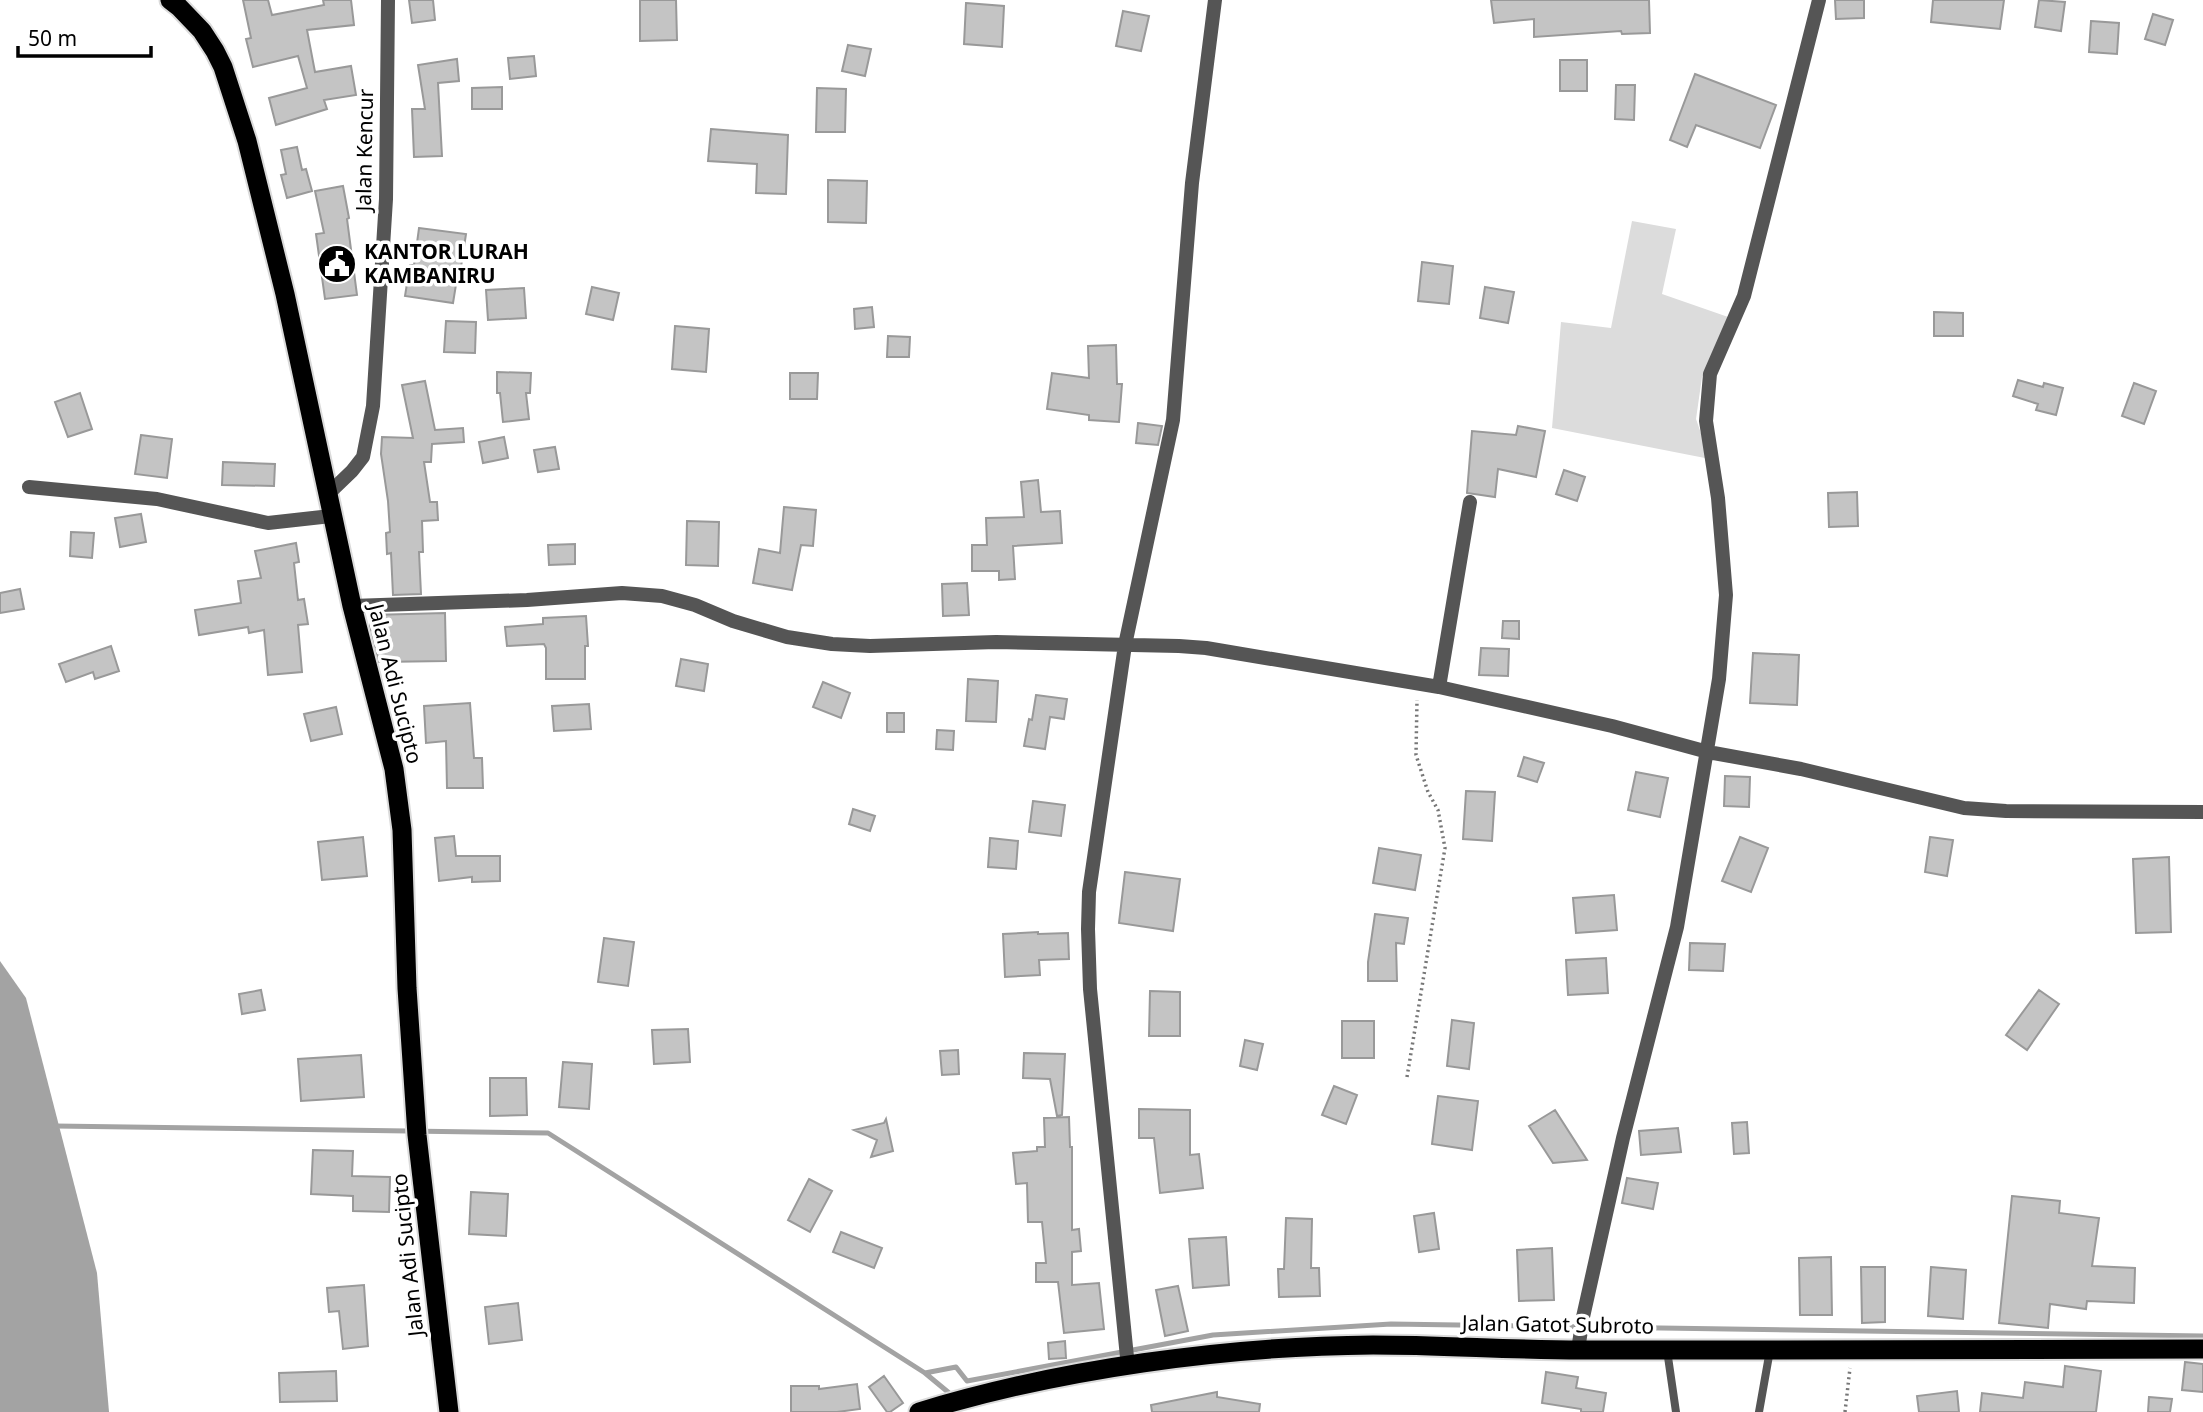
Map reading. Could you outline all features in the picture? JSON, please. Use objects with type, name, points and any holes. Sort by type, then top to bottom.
[{"type":"highway","name":"Jalan Adi Sucipto","points":[[170,0],[202,31],[215,51],[223,67],[247,141],[285,294],[352,606],[394,769],[402,830],[407,988],[417,1135],[449,1412]]},
{"type":"highway","name":"Jalan Gatot Subroto","points":[[925,1411],[1060,1377],[1127,1356],[1207,1356],[1348,1346],[1579,1343],[1667,1350],[2203,1349]]},
{"type":"street","name":"Jalan Kencur","points":[[327,495],[363,457],[373,406],[384,255],[388,0]]},
{"type":"street","points":[[1127,1356],[1090,989],[1089,892],[1125,645],[1173,420],[1192,183],[1214,0]]},
{"type":"street","points":[[1579,1343],[1623,1138],[1677,927],[1719,679],[1726,595],[1718,498],[1706,421],[1710,374],[1744,296],[1819,0]]},
{"type":"street","points":[[29,487],[157,499],[268,523],[331,516]]},
{"type":"street","points":[[1439,687],[1471,502]]},
{"type":"street","points":[[352,606],[527,600],[622,593],[662,596],[787,637],[832,644],[870,646],[996,642],[1206,648],[1439,687],[1612,726],[1708,752],[1801,769],[1964,808],[2006,811],[2203,811]]},
{"type":"lane","points":[[1667,1350],[1676,1412]]},
{"type":"lane","points":[[1759,1412],[1770,1350]]},
{"type":"path","points":[[1407,1077],[1445,848],[1438,810],[1428,792],[1416,755],[1419,684]]},
{"type":"path","points":[[1845,1412],[1852,1349]]},
{"type":"shaded area","points":[[1632,221],[1676,229],[1662,294],[1731,318],[1702,377],[1696,419],[1710,459],[1552,428],[1561,322],[1611,328]]},
{"type":"shaded area","points":[[0,961],[26,998],[97,1273],[109,1412],[0,1412]]},
{"type":"building","points":[[243,0],[268,0],[272,15],[324,5],[323,0],[351,0],[354,25],[307,30],[315,72],[351,66],[356,95],[324,100],[327,109],[276,125],[269,98],[307,88],[298,56],[253,67],[246,39],[251,38]]},
{"type":"building","points":[[409,0],[433,0],[435,20],[412,23]]},
{"type":"building","points":[[640,0],[676,0],[677,40],[640,41]]},
{"type":"building","points":[[1491,0],[1649,0],[1650,33],[1622,34],[1621,31],[1534,37],[1534,19],[1494,23]]},
{"type":"building","points":[[1835,0],[1864,0],[1864,18],[1836,19]]},
{"type":"building","points":[[1933,0],[2004,0],[2000,29],[1931,22]]},
{"type":"building","points":[[2039,0],[2065,2],[2061,31],[2035,27]]},
{"type":"building","points":[[966,3],[1004,6],[1002,47],[964,44]]},
{"type":"building","points":[[1123,11],[1149,16],[1141,51],[1116,46]]},
{"type":"building","points":[[2153,14],[2173,20],[2165,45],[2145,39]]},
{"type":"building","points":[[2091,21],[2119,23],[2117,54],[2089,52]]},
{"type":"building","points":[[848,45],[871,49],[865,76],[842,71]]},
{"type":"building","points":[[534,56],[536,76],[510,79],[508,58]]},
{"type":"building","points":[[457,59],[459,81],[438,83],[442,156],[414,157],[412,109],[425,109],[418,65]]},
{"type":"building","points":[[1560,60],[1587,60],[1587,91],[1560,91]]},
{"type":"building","points":[[1695,74],[1776,105],[1760,148],[1696,125],[1687,147],[1670,140]]},
{"type":"building","points":[[1616,85],[1635,85],[1634,120],[1615,119]]},
{"type":"building","points":[[502,87],[502,109],[472,109],[472,88]]},
{"type":"building","points":[[817,88],[846,89],[845,132],[816,132]]},
{"type":"building","points":[[711,129],[788,135],[786,194],[756,193],[757,164],[708,161]]},
{"type":"building","points":[[297,147],[302,170],[306,169],[312,191],[287,198],[281,175],[286,174],[281,150]]},
{"type":"building","points":[[828,180],[867,181],[866,223],[828,222]]},
{"type":"building","name":"KANTOR LURAH KAMBANIRU","points":[[343,186],[357,295],[325,299],[316,234],[324,233],[315,191]]},
{"type":"building","points":[[419,228],[466,234],[453,303],[405,296],[410,265],[414,265]]},
{"type":"building","points":[[1422,262],[1453,266],[1449,304],[1418,301]]},
{"type":"building","points":[[592,287],[619,293],[613,320],[586,314]]},
{"type":"building","points":[[1485,287],[1514,292],[1508,323],[1480,318]]},
{"type":"building","points":[[524,288],[526,318],[488,320],[486,290]]},
{"type":"building","points":[[872,307],[874,327],[855,329],[854,309]]},
{"type":"building","points":[[1934,312],[1963,313],[1963,336],[1934,336]]},
{"type":"building","points":[[446,321],[476,322],[475,353],[444,352]]},
{"type":"building","points":[[675,326],[709,329],[706,372],[672,369]]},
{"type":"building","points":[[888,336],[910,337],[909,357],[887,357]]},
{"type":"building","points":[[1116,345],[1117,384],[1122,384],[1119,422],[1089,420],[1089,415],[1047,409],[1052,373],[1089,378],[1088,346]]},
{"type":"building","points":[[497,372],[531,373],[530,393],[526,393],[529,419],[503,422],[500,393],[497,393]]},
{"type":"building","points":[[790,373],[818,373],[817,399],[790,399]]},
{"type":"building","points":[[2018,380],[2043,387],[2044,383],[2063,388],[2056,415],[2036,410],[2038,404],[2013,396]]},
{"type":"building","points":[[425,381],[435,430],[463,428],[464,442],[432,444],[431,462],[424,462],[430,502],[437,502],[438,520],[422,521],[423,552],[419,552],[421,594],[393,595],[391,553],[387,554],[386,533],[390,532],[381,454],[382,437],[413,438],[402,385]]},
{"type":"building","points":[[2134,383],[2156,391],[2144,424],[2122,416]]},
{"type":"building","points":[[80,393],[92,429],[68,437],[55,402]]},
{"type":"building","points":[[1138,423],[1162,426],[1158,445],[1136,443]]},
{"type":"building","points":[[1518,426],[1545,431],[1536,477],[1498,469],[1495,497],[1467,493],[1472,431],[1516,435]]},
{"type":"building","points":[[141,435],[172,439],[167,478],[135,474]]},
{"type":"building","points":[[504,437],[508,458],[483,463],[479,442]]},
{"type":"building","points":[[555,447],[559,469],[538,472],[534,450]]},
{"type":"building","points":[[223,462],[275,464],[274,486],[222,485]]},
{"type":"building","points":[[1564,470],[1585,477],[1577,501],[1556,494]]},
{"type":"building","points":[[1038,480],[1041,512],[1060,511],[1062,543],[1013,546],[1015,579],[999,580],[999,571],[972,571],[972,545],[987,545],[986,518],[1024,517],[1021,482]]},
{"type":"building","points":[[1857,492],[1858,526],[1829,527],[1828,493]]},
{"type":"building","points":[[784,507],[816,510],[813,546],[801,545],[792,590],[753,583],[759,549],[780,553]]},
{"type":"building","points":[[141,514],[146,542],[120,547],[115,518]]},
{"type":"building","points":[[687,521],[719,522],[718,566],[686,565]]},
{"type":"building","points":[[71,532],[94,533],[92,558],[70,556]]},
{"type":"building","points":[[296,543],[299,562],[294,563],[298,600],[304,599],[308,624],[298,625],[302,672],[268,675],[264,630],[249,633],[248,627],[199,635],[195,610],[241,603],[238,581],[261,578],[255,551]]},
{"type":"building","points":[[575,544],[575,564],[549,565],[548,545]]},
{"type":"building","points":[[967,583],[969,615],[943,616],[942,584]]},
{"type":"building","points":[[20,589],[24,609],[0,613],[0,593]]},
{"type":"building","points":[[445,613],[446,661],[379,662],[370,615]]},
{"type":"building","points":[[586,616],[588,646],[585,646],[585,679],[546,679],[544,644],[507,646],[505,627],[543,624],[543,618]]},
{"type":"building","points":[[1503,621],[1519,621],[1519,639],[1502,638]]},
{"type":"building","points":[[111,646],[119,671],[95,679],[93,672],[66,682],[59,664]]},
{"type":"building","points":[[1481,648],[1509,649],[1508,676],[1479,675]]},
{"type":"building","points":[[1753,653],[1799,655],[1797,705],[1750,703]]},
{"type":"building","points":[[681,659],[708,664],[704,691],[676,686]]},
{"type":"building","points":[[968,679],[998,681],[996,722],[966,721]]},
{"type":"building","points":[[823,682],[850,693],[841,718],[813,707]]},
{"type":"building","points":[[1036,695],[1067,699],[1064,719],[1050,717],[1045,749],[1024,746]]},
{"type":"building","points":[[470,703],[474,758],[482,758],[483,788],[447,788],[446,741],[426,743],[424,706]]},
{"type":"building","points":[[589,704],[591,729],[554,731],[552,706]]},
{"type":"building","points":[[336,707],[342,734],[311,741],[304,714]]},
{"type":"building","points":[[887,713],[904,713],[904,732],[887,732]]},
{"type":"building","points":[[937,730],[954,731],[953,750],[936,749]]},
{"type":"building","points":[[1524,757],[1544,763],[1537,782],[1518,776]]},
{"type":"building","points":[[1636,772],[1668,778],[1660,817],[1628,810]]},
{"type":"building","points":[[1725,776],[1750,777],[1749,807],[1724,806]]},
{"type":"building","points":[[1466,791],[1495,792],[1492,841],[1463,839]]},
{"type":"building","points":[[1033,801],[1065,805],[1061,836],[1029,832]]},
{"type":"building","points":[[853,809],[875,816],[870,831],[849,824]]},
{"type":"building","points":[[454,836],[456,856],[500,856],[500,881],[472,882],[472,877],[439,881],[435,838]]},
{"type":"building","points":[[363,837],[367,876],[322,880],[318,842]]},
{"type":"building","points":[[1740,837],[1768,848],[1751,892],[1722,881]]},
{"type":"building","points":[[1930,837],[1953,840],[1947,876],[1925,872]]},
{"type":"building","points":[[990,838],[1018,841],[1016,869],[988,867]]},
{"type":"building","points":[[1379,848],[1421,855],[1415,890],[1373,883]]},
{"type":"building","points":[[2169,857],[2171,932],[2136,933],[2133,859]]},
{"type":"building","points":[[1125,872],[1180,879],[1173,931],[1119,923]]},
{"type":"building","points":[[1614,895],[1617,930],[1576,933],[1573,898]]},
{"type":"building","points":[[1375,914],[1408,918],[1404,944],[1396,943],[1397,981],[1368,981]]},
{"type":"building","points":[[1068,933],[1069,959],[1039,960],[1040,975],[1005,977],[1003,934]]},
{"type":"building","points":[[604,938],[634,942],[628,986],[598,982]]},
{"type":"building","points":[[1690,943],[1725,944],[1723,971],[1689,970]]},
{"type":"building","points":[[1606,958],[1608,993],[1568,995],[1566,960]]},
{"type":"building","points":[[261,990],[265,1010],[242,1014],[239,994]]},
{"type":"building","points":[[2039,990],[2059,1004],[2027,1050],[2006,1035]]},
{"type":"building","points":[[1150,991],[1180,992],[1180,1036],[1149,1036]]},
{"type":"building","points":[[1452,1020],[1474,1023],[1469,1069],[1447,1066]]},
{"type":"building","points":[[1342,1021],[1374,1021],[1374,1058],[1342,1058]]},
{"type":"building","points":[[688,1029],[690,1062],[654,1064],[652,1030]]},
{"type":"building","points":[[1245,1040],[1263,1044],[1257,1070],[1240,1066]]},
{"type":"building","points":[[958,1050],[959,1074],[942,1075],[940,1051]]},
{"type":"building","points":[[1024,1053],[1065,1054],[1062,1115],[1057,1116],[1050,1079],[1023,1078]]},
{"type":"building","points":[[361,1055],[364,1097],[301,1101],[298,1059]]},
{"type":"building","points":[[563,1062],[592,1064],[589,1109],[559,1107]]},
{"type":"building","points":[[490,1078],[526,1078],[527,1115],[490,1116]]},
{"type":"building","points":[[1334,1086],[1357,1095],[1346,1124],[1322,1115]]},
{"type":"building","points":[[1438,1096],[1478,1101],[1472,1150],[1432,1144]]},
{"type":"building","points":[[1139,1109],[1190,1110],[1190,1155],[1199,1154],[1203,1188],[1160,1193],[1154,1138],[1139,1138]]},
{"type":"building","points":[[1555,1110],[1587,1160],[1553,1163],[1529,1126]]},
{"type":"building","points":[[1069,1117],[1072,1147],[1072,1230],[1079,1229],[1081,1251],[1072,1252],[1072,1285],[1099,1283],[1104,1329],[1064,1333],[1058,1282],[1036,1282],[1036,1263],[1046,1263],[1042,1222],[1028,1222],[1027,1183],[1016,1184],[1013,1153],[1037,1151],[1037,1147],[1045,1147],[1044,1118]]},
{"type":"building","points":[[886,1119],[893,1151],[871,1157],[877,1140],[854,1130],[884,1123]]},
{"type":"building","points":[[1747,1122],[1749,1153],[1734,1154],[1732,1123]]},
{"type":"building","points":[[1678,1128],[1681,1152],[1641,1155],[1639,1131]]},
{"type":"building","points":[[313,1150],[353,1151],[352,1176],[390,1177],[389,1212],[353,1211],[353,1196],[311,1194]]},
{"type":"building","points":[[1627,1178],[1658,1183],[1653,1209],[1622,1203]]},
{"type":"building","points":[[809,1179],[832,1191],[810,1232],[788,1220]]},
{"type":"building","points":[[471,1192],[508,1194],[506,1236],[469,1234]]},
{"type":"building","points":[[2012,1196],[2060,1201],[2059,1213],[2099,1218],[2092,1266],[2135,1268],[2134,1303],[2087,1301],[2086,1309],[2050,1304],[2048,1328],[1999,1323]]},
{"type":"building","points":[[1434,1213],[1439,1249],[1419,1252],[1414,1216]]},
{"type":"building","points":[[1286,1218],[1312,1219],[1311,1268],[1319,1268],[1320,1296],[1279,1297],[1278,1269],[1284,1269]]},
{"type":"building","points":[[841,1232],[882,1248],[874,1268],[833,1252]]},
{"type":"building","points":[[1226,1237],[1229,1285],[1193,1288],[1189,1239]]},
{"type":"building","points":[[1552,1248],[1554,1300],[1519,1301],[1517,1250]]},
{"type":"building","points":[[1831,1257],[1832,1315],[1800,1315],[1799,1258]]},
{"type":"building","points":[[1861,1267],[1885,1267],[1885,1322],[1862,1323]]},
{"type":"building","points":[[1931,1267],[1966,1270],[1963,1319],[1928,1316]]},
{"type":"building","points":[[364,1285],[368,1346],[343,1349],[339,1311],[329,1312],[327,1288]]},
{"type":"building","points":[[1178,1286],[1188,1331],[1165,1336],[1156,1290]]},
{"type":"building","points":[[518,1303],[522,1340],[489,1344],[485,1307]]},
{"type":"building","points":[[1065,1341],[1066,1358],[1049,1359],[1048,1343]]},
{"type":"building","points":[[2185,1362],[2203,1364],[2203,1392],[2182,1390]]},
{"type":"building","points":[[2065,1366],[2101,1371],[2096,1412],[1980,1412],[1982,1393],[2023,1398],[2025,1382],[2063,1387]]},
{"type":"building","points":[[336,1371],[337,1401],[280,1402],[279,1373]]},
{"type":"building","points":[[1546,1372],[1578,1377],[1576,1388],[1606,1393],[1603,1412],[1581,1412],[1581,1409],[1542,1403]]},
{"type":"building","points":[[884,1376],[903,1403],[890,1412],[887,1412],[869,1387]]},
{"type":"building","points":[[857,1384],[860,1409],[791,1412],[791,1386],[819,1386],[819,1389]]},
{"type":"building","points":[[1957,1391],[1959,1412],[1919,1412],[1917,1396]]},
{"type":"building","points":[[1217,1392],[1217,1397],[1260,1404],[1259,1412],[1152,1412],[1151,1405]]},
{"type":"building","points":[[2149,1397],[2172,1399],[2170,1412],[2148,1412]]},
{"type":"waterway","points":[[55,1126],[548,1133],[925,1373],[954,1397]]},
{"type":"waterway","points":[[925,1373],[956,1367],[967,1381],[1213,1335],[1391,1324],[2203,1336]]},
{"type":"place","name":"KANTOR LURAH KAMBANIRU","points":[[337,264]]}]
